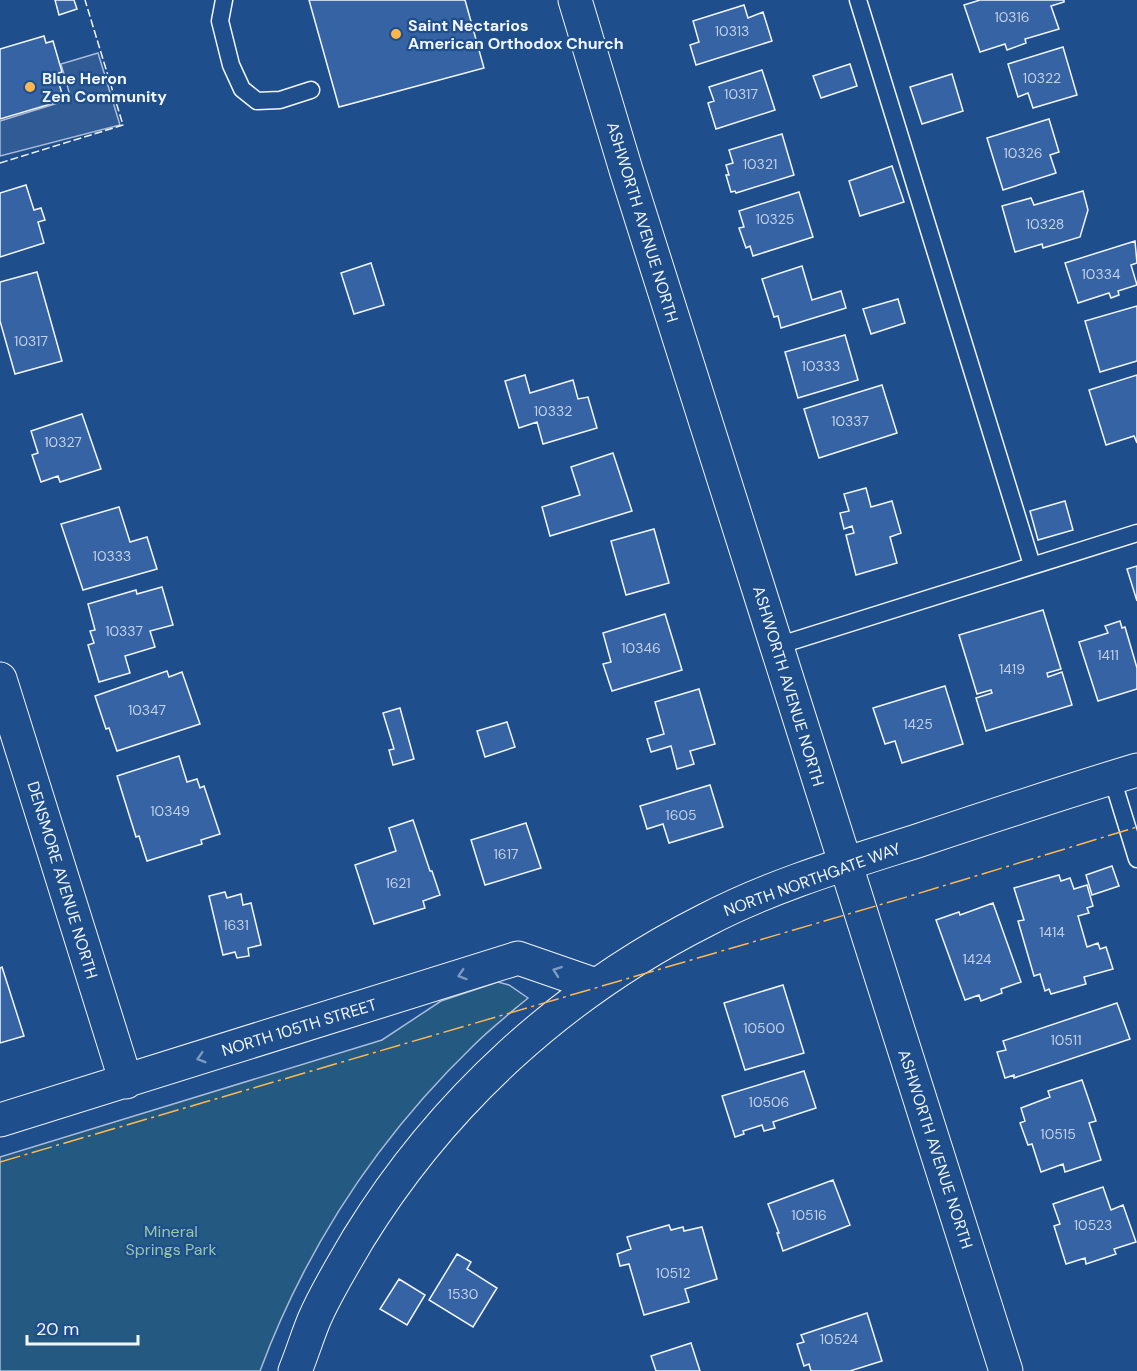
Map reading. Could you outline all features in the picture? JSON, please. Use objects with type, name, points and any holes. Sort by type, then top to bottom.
[{"type":"street","name":"ASHWORTH AVENUE NORTH","points":[[575,0],[626,170],[1006,1371]]},
{"type":"street","name":"DENSMORE AVENUE NORTH","points":[[0,679],[126,1082]]},
{"type":"street","name":"NORTH NORTHGATE WAY","points":[[295,1371],[315,1319],[344,1263],[377,1209],[413,1158],[454,1110],[498,1065],[546,1023],[596,985],[647,952],[707,919],[759,896],[845,864],[1125,774]]},
{"type":"street","name":"NORTH 105TH STREET","points":[[0,1120],[518,958],[596,985]]},
{"type":"lane","points":[[224,0],[220,21],[231,65],[242,89],[257,101],[280,99],[311,90]]},
{"type":"lane","points":[[858,0],[1032,565]]},
{"type":"lane","points":[[777,646],[1137,532]]},
{"type":"lane","points":[[1125,774],[1137,859]]},
{"type":"green space","name":"Mineral Springs Park","points":[[498,982],[509,985],[528,998],[479,1040],[438,1081],[376,1157],[348,1196],[299,1281],[260,1371],[0,1371],[0,1157],[382,1040],[441,1001]]},
{"type":"shaded area","points":[[98,53],[120,125],[0,156],[0,121],[71,99],[61,64]]},
{"type":"building","points":[[55,0],[74,0],[77,9],[59,15]]},
{"type":"building","name":"Saint Nectarios American Orthodox Church","points":[[309,0],[465,0],[484,68],[339,107]]},
{"type":"building","points":[[980,0],[1064,0],[1064,2],[1051,6],[1059,29],[1025,39],[1026,43],[1007,50],[1005,44],[980,52],[964,5]]},
{"type":"building","points":[[744,5],[748,18],[763,12],[772,41],[696,65],[690,45],[699,42],[693,21]]},
{"type":"building","name":"Blue Heron Zen Community","points":[[44,36],[46,43],[53,41],[62,72],[56,74],[64,100],[0,119],[0,49]]},
{"type":"building","points":[[1063,47],[1077,95],[1033,108],[1028,93],[1018,97],[1008,64]]},
{"type":"building","points":[[850,64],[857,86],[821,98],[813,76]]},
{"type":"building","points":[[762,70],[775,110],[716,129],[708,103],[714,101],[709,87]]},
{"type":"building","points":[[952,74],[963,111],[922,124],[910,87]]},
{"type":"building","points":[[1049,119],[1059,152],[1050,155],[1056,173],[1003,190],[987,138]]},
{"type":"building","points":[[782,134],[794,175],[736,193],[731,192],[726,175],[729,175],[726,165],[733,163],[729,150]]},
{"type":"building","points":[[892,166],[904,202],[860,216],[849,181]]},
{"type":"building","points":[[26,185],[34,210],[41,208],[45,220],[38,222],[44,243],[0,257],[0,193]]},
{"type":"building","points":[[1083,191],[1088,210],[1080,237],[1043,248],[1042,244],[1015,252],[1002,206],[1031,198],[1034,205]]},
{"type":"building","points":[[799,192],[813,237],[753,256],[750,246],[746,248],[739,228],[744,227],[739,211]]},
{"type":"building","points":[[1135,241],[1137,263],[1131,265],[1137,285],[1118,291],[1119,295],[1111,298],[1109,293],[1078,303],[1065,263]]},
{"type":"building","points":[[371,263],[384,305],[354,314],[341,273]]},
{"type":"building","points":[[802,266],[812,300],[841,291],[846,308],[781,328],[778,316],[774,317],[762,279]]},
{"type":"building","points":[[37,272],[62,361],[15,374],[0,321],[0,282]]},
{"type":"building","points":[[898,299],[905,323],[871,334],[863,309]]},
{"type":"building","points":[[1137,306],[1137,361],[1100,372],[1085,321]]},
{"type":"building","points":[[845,335],[858,380],[798,398],[785,352]]},
{"type":"building","points":[[525,375],[530,393],[573,380],[578,399],[588,397],[597,428],[543,444],[537,422],[519,428],[505,381]]},
{"type":"building","points":[[1137,375],[1137,443],[1134,436],[1106,445],[1089,390]]},
{"type":"building","points":[[882,385],[897,433],[819,458],[804,409]]},
{"type":"building","points":[[82,414],[101,469],[60,482],[58,476],[41,482],[32,455],[38,453],[31,431]]},
{"type":"building","points":[[613,453],[632,511],[550,536],[542,507],[580,495],[571,467]]},
{"type":"building","points":[[866,488],[871,507],[892,501],[901,533],[890,537],[897,563],[856,575],[846,535],[854,533],[852,526],[844,529],[840,513],[849,511],[844,494]]},
{"type":"building","points":[[1065,501],[1073,530],[1038,540],[1030,511]]},
{"type":"building","points":[[119,507],[130,542],[147,537],[157,569],[83,590],[61,524]]},
{"type":"building","points":[[654,529],[669,583],[626,595],[611,541]]},
{"type":"building","points":[[1137,566],[1137,601],[1127,569]]},
{"type":"building","points":[[162,587],[173,625],[150,631],[155,647],[125,656],[130,673],[99,682],[88,645],[94,643],[90,631],[95,630],[88,604],[136,590],[137,594]]},
{"type":"building","points":[[1043,610],[1061,669],[1047,673],[1048,677],[1062,672],[1072,705],[986,731],[976,698],[992,693],[991,690],[977,694],[959,635]]},
{"type":"building","points":[[665,614],[682,670],[612,691],[603,664],[611,662],[603,633]]},
{"type":"building","points":[[1120,621],[1122,628],[1125,627],[1137,668],[1137,689],[1098,701],[1079,642],[1108,633],[1105,626]]},
{"type":"building","points":[[167,671],[169,677],[182,672],[200,724],[117,751],[109,728],[106,729],[95,696]]},
{"type":"building","points":[[945,686],[963,744],[902,763],[895,741],[885,744],[873,708]]},
{"type":"building","points":[[699,689],[715,744],[690,751],[694,764],[677,769],[671,746],[651,752],[647,739],[664,734],[655,702]]},
{"type":"building","points":[[400,708],[414,759],[393,765],[389,750],[394,749],[383,713]]},
{"type":"building","points":[[507,722],[515,747],[485,757],[477,731]]},
{"type":"building","points":[[179,756],[187,782],[197,779],[200,788],[204,786],[220,834],[201,840],[202,844],[147,861],[139,836],[136,837],[117,776]]},
{"type":"building","points":[[710,785],[723,827],[669,843],[663,824],[647,829],[640,806]]},
{"type":"building","points":[[413,820],[440,895],[423,901],[425,908],[374,924],[355,865],[396,851],[389,828]]},
{"type":"building","points":[[526,823],[541,868],[485,885],[471,840]]},
{"type":"building","points":[[1112,866],[1119,886],[1092,895],[1086,875]]},
{"type":"building","points":[[1059,875],[1061,881],[1070,878],[1074,889],[1087,885],[1093,906],[1087,908],[1089,913],[1078,916],[1087,947],[1098,943],[1100,949],[1106,947],[1113,969],[1084,977],[1086,984],[1051,994],[1049,989],[1045,991],[1040,974],[1034,976],[1018,921],[1024,920],[1014,888]]},
{"type":"building","points":[[225,892],[227,898],[241,894],[243,905],[251,903],[261,945],[248,948],[249,956],[237,958],[235,952],[223,955],[209,896]]},
{"type":"building","points":[[993,903],[1021,982],[1001,989],[1002,993],[981,1001],[979,995],[965,1000],[936,920],[959,912],[960,915]]},
{"type":"building","points":[[2,967],[24,1036],[0,1043],[0,968]]},
{"type":"building","points":[[783,985],[804,1053],[745,1070],[724,1003]]},
{"type":"building","points":[[1117,1003],[1130,1039],[1014,1078],[1014,1075],[1005,1078],[997,1052],[1006,1050],[1003,1041]]},
{"type":"building","points":[[804,1071],[816,1108],[773,1122],[775,1128],[764,1131],[762,1125],[743,1131],[744,1134],[735,1137],[722,1096]]},
{"type":"building","points":[[1082,1080],[1096,1121],[1089,1123],[1101,1160],[1065,1172],[1063,1164],[1041,1172],[1032,1144],[1028,1145],[1020,1123],[1025,1121],[1021,1108],[1050,1097],[1048,1091]]},
{"type":"building","points":[[833,1180],[850,1225],[783,1251],[768,1204]]},
{"type":"building","points":[[1103,1187],[1111,1210],[1123,1205],[1136,1242],[1114,1249],[1116,1254],[1086,1264],[1085,1258],[1066,1264],[1054,1226],[1060,1224],[1053,1204]]},
{"type":"building","points":[[669,1225],[671,1230],[683,1227],[684,1231],[702,1227],[717,1279],[685,1289],[689,1302],[644,1315],[629,1264],[620,1266],[617,1254],[631,1249],[627,1237]]},
{"type":"building","points":[[457,1254],[471,1262],[467,1269],[497,1288],[473,1327],[429,1300]]},
{"type":"building","points":[[399,1279],[425,1295],[407,1325],[380,1309]]},
{"type":"building","points":[[867,1313],[882,1361],[850,1371],[811,1371],[809,1364],[804,1366],[797,1344],[804,1342],[801,1335]]},
{"type":"building","points":[[691,1343],[700,1371],[656,1371],[651,1356]]},
{"type":"fence","points":[[0,163],[123,125],[85,0]]},
{"type":"power","points":[[0,1162],[910,896],[1137,827]]},
{"type":"place","name":"Saint Nectarios American Orthodox Church","points":[[396,34]]},
{"type":"place","name":"Blue Heron Zen Community","points":[[30,87]]}]
